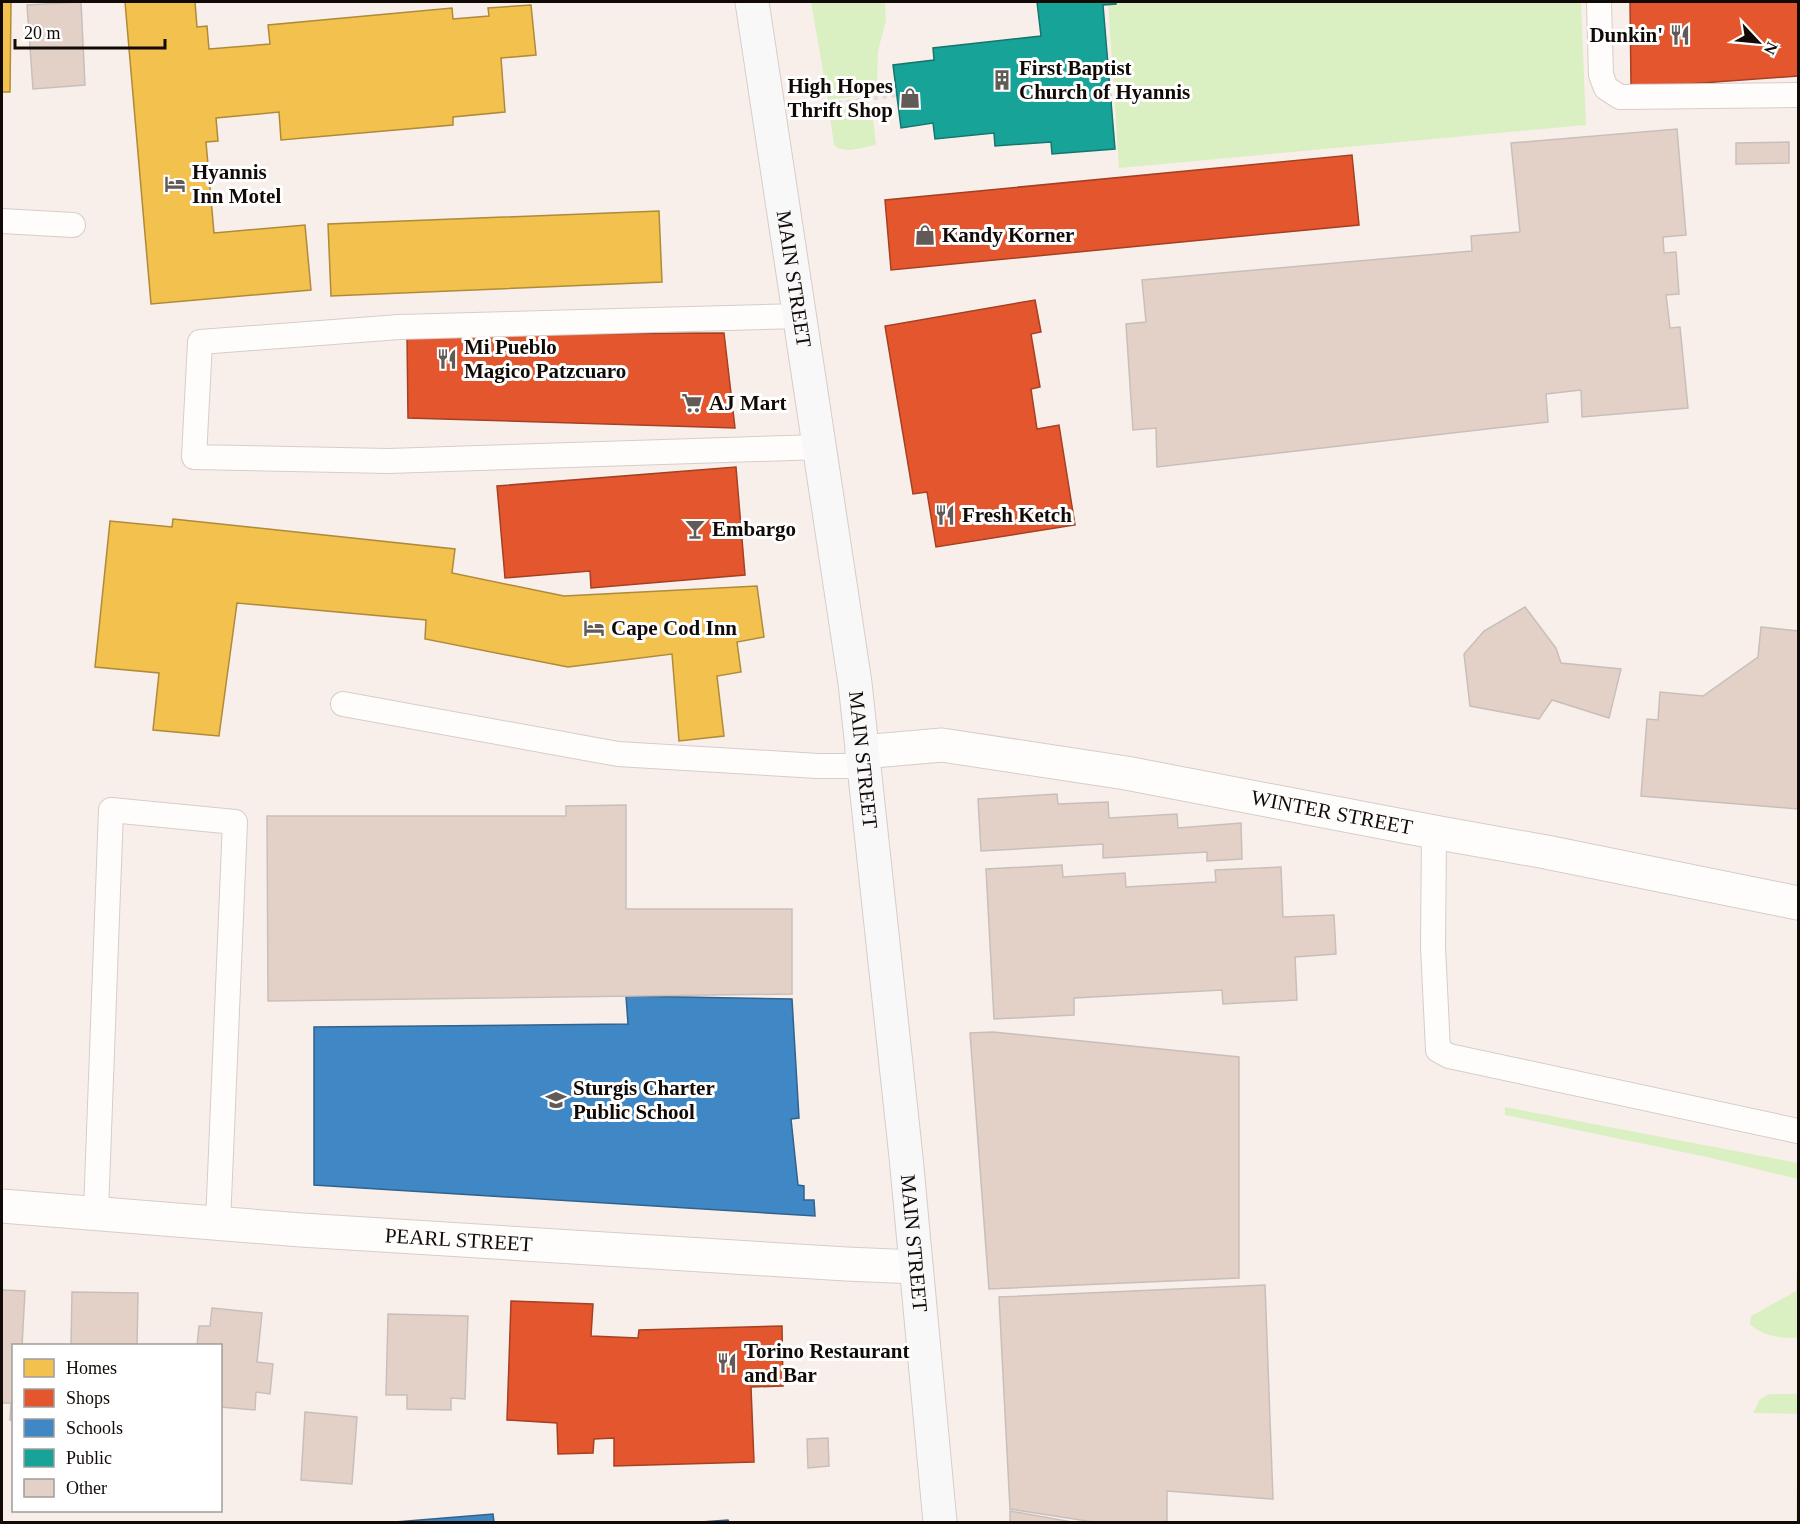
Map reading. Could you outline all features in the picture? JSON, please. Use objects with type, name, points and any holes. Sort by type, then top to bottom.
[{"type":"main road","name":"MAIN STREET","points":[[752,2],[855,683],[916,1267],[940,1522]]},
{"type":"street","name":"WINTER STREET","points":[[863,759],[942,745],[1126,773],[1546,852],[1798,903]]},
{"type":"street","name":"PEARL STREET","points":[[2,1206],[301,1230],[916,1267]]},
{"type":"lane","points":[[1599,2],[1601,75],[1606,88],[1620,98],[1798,95]]},
{"type":"lane","points":[[2,221],[73,225]]},
{"type":"lane","points":[[800,316],[399,327],[200,342],[194,457],[388,461],[820,447]]},
{"type":"lane","points":[[343,704],[618,754],[818,766],[863,759]]},
{"type":"lane","points":[[96,1212],[111,810],[235,822],[218,1223]]},
{"type":"lane","points":[[1434,832],[1432,947],[1438,1050],[1449,1056],[1798,1131]]},
{"type":"path","points":[[820,106],[897,95]]},
{"type":"green space","points":[[811,2],[885,2],[886,20],[878,51],[877,89],[873,94],[828,100]]},
{"type":"green space","points":[[1108,2],[1581,2],[1586,125],[1119,168]]},
{"type":"green space","points":[[864,105],[872,111],[876,145],[854,150],[838,148],[834,145],[829,110]]},
{"type":"green space","points":[[1505,1107],[1798,1163],[1798,1179],[1707,1157],[1505,1115]]},
{"type":"green space","points":[[1798,1226],[1798,1338],[1772,1336],[1750,1324],[1751,1316],[1796,1291]]},
{"type":"green space","points":[[1770,1394],[1798,1394],[1798,1414],[1753,1413],[1760,1399]]},
{"type":"green space","points":[[1798,1414],[1798,1522],[1796,1522]]},
{"type":"building: Homes","points":[[2,2],[11,2],[10,92],[2,92]]},
{"type":"building: Homes","name":"Hyannis Inn Motel","points":[[125,2],[195,2],[197,27],[207,26],[209,49],[270,44],[268,25],[452,8],[453,19],[489,16],[488,8],[531,5],[536,55],[501,58],[505,112],[453,117],[453,125],[281,140],[279,112],[216,118],[218,141],[206,142],[214,233],[305,225],[311,290],[151,304]]},
{"type":"building: Homes","name":"Hyannis Inn Motel","points":[[659,211],[662,282],[331,296],[328,224]]},
{"type":"building: Homes","name":"Cape Cod Inn","points":[[173,519],[455,549],[452,573],[564,596],[757,586],[764,637],[737,642],[741,672],[717,676],[724,736],[679,741],[672,654],[568,667],[425,639],[426,620],[237,603],[219,736],[153,730],[159,673],[95,667],[110,521],[172,527]]},
{"type":"building: Shops","points":[[1630,2],[1798,2],[1798,76],[1688,84],[1631,85]]},
{"type":"building: Shops","points":[[1352,155],[1359,225],[891,270],[885,200]]},
{"type":"building: Shops","points":[[1035,300],[1041,332],[1031,334],[1040,387],[1031,389],[1037,429],[1059,425],[1075,525],[936,547],[927,492],[913,494],[885,326]]},
{"type":"building: Shops","points":[[724,333],[735,428],[408,418],[407,335]]},
{"type":"building: Shops","points":[[736,467],[745,575],[591,588],[590,571],[505,578],[497,486]]},
{"type":"building: Shops","points":[[511,1301],[593,1304],[591,1336],[638,1338],[639,1330],[782,1326],[783,1386],[751,1387],[754,1462],[614,1466],[614,1438],[594,1439],[593,1453],[558,1454],[557,1423],[507,1420]]},
{"type":"building: Schools","name":"Sturgis Charter Public School","points":[[626,996],[792,999],[799,1118],[791,1119],[798,1185],[804,1186],[804,1200],[814,1200],[815,1216],[314,1185],[314,1027],[628,1024]]},
{"type":"building: Schools","points":[[493,1514],[494,1522],[395,1522]]},
{"type":"building: Schools","points":[[728,1520],[729,1522],[701,1522]]},
{"type":"building: Public","name":"First Baptist Church of Hyannis","points":[[1037,2],[1116,2],[1116,4],[1103,5],[1115,149],[1052,154],[1051,142],[995,146],[994,133],[935,139],[933,123],[901,128],[893,65],[934,60],[933,48],[1041,36]]},
{"type":"building: Other","points":[[81,2],[85,85],[33,89],[27,5]]},
{"type":"building: Other","points":[[1677,129],[1686,235],[1663,237],[1664,253],[1676,252],[1679,294],[1666,295],[1670,328],[1680,327],[1688,408],[1582,417],[1581,390],[1546,394],[1548,422],[1157,467],[1156,428],[1133,430],[1126,324],[1146,322],[1142,280],[1472,251],[1471,236],[1520,232],[1511,143]]},
{"type":"building: Other","points":[[1789,142],[1789,163],[1736,164],[1736,143]]},
{"type":"building: Other","points":[[1525,607],[1556,648],[1561,663],[1621,669],[1609,718],[1552,700],[1539,719],[1470,706],[1464,654],[1484,631]]},
{"type":"building: Other","points":[[1761,627],[1798,631],[1798,809],[1641,796],[1647,719],[1658,720],[1660,692],[1703,696],[1758,657]]},
{"type":"building: Other","points":[[1057,794],[1058,804],[1108,802],[1109,818],[1177,814],[1178,828],[1241,823],[1242,859],[1207,861],[1207,852],[1103,858],[1103,844],[981,851],[978,799]]},
{"type":"building: Other","points":[[626,805],[626,909],[792,909],[792,994],[268,1001],[267,816],[566,816],[566,806]]},
{"type":"building: Other","points":[[1062,865],[1063,877],[1125,873],[1126,887],[1216,882],[1215,870],[1281,867],[1283,917],[1334,915],[1336,954],[1295,957],[1297,1000],[1223,1004],[1222,990],[1074,998],[1074,1015],[994,1019],[986,869]]},
{"type":"building: Other","points":[[993,1032],[1239,1057],[1239,1278],[989,1289],[970,1033]]},
{"type":"building: Other","points":[[1265,1285],[1273,1499],[1167,1491],[1167,1522],[1093,1522],[1010,1509],[999,1297]]},
{"type":"building: Other","points":[[2,1290],[25,1291],[22,1344],[12,1344],[12,1420],[10,1420],[11,1403],[2,1403]]},
{"type":"building: Other","points":[[72,1292],[138,1293],[137,1344],[71,1344]]},
{"type":"building: Other","points":[[212,1308],[262,1313],[257,1362],[273,1364],[270,1394],[256,1392],[255,1410],[222,1407],[222,1344],[197,1344],[199,1326],[210,1326]]},
{"type":"building: Other","points":[[388,1314],[468,1316],[465,1399],[451,1398],[451,1410],[407,1409],[407,1395],[386,1395]]},
{"type":"building: Other","points":[[305,1412],[357,1417],[352,1484],[301,1480]]},
{"type":"building: Other","points":[[828,1438],[829,1466],[808,1468],[807,1439]]},
{"type":"building: Other","points":[[1010,1511],[1072,1522],[1010,1522]]},
{"type":"place","name":"Dunkin'","points":[[1680,35]]},
{"type":"place","name":"First Baptist Church of Hyannis","points":[[1002,80]]},
{"type":"place","name":"High Hopes Thrift Shop","points":[[910,98]]},
{"type":"place","name":"Hyannis Inn Motel","points":[[175,184]]},
{"type":"place","name":"Kandy Korner","points":[[925,235]]},
{"type":"place","name":"Mi Pueblo Magico Patzcuaro","points":[[447,359]]},
{"type":"place","name":"AJ Mart","points":[[692,403]]},
{"type":"place","name":"Fresh Ketch","points":[[945,515]]},
{"type":"place","name":"Embargo","points":[[695,529]]},
{"type":"place","name":"Cape Cod Inn","points":[[594,628]]},
{"type":"place","name":"Sturgis Charter Public School","points":[[556,1100]]},
{"type":"place","name":"Torino Restaurant and Bar","points":[[727,1363]]}]
